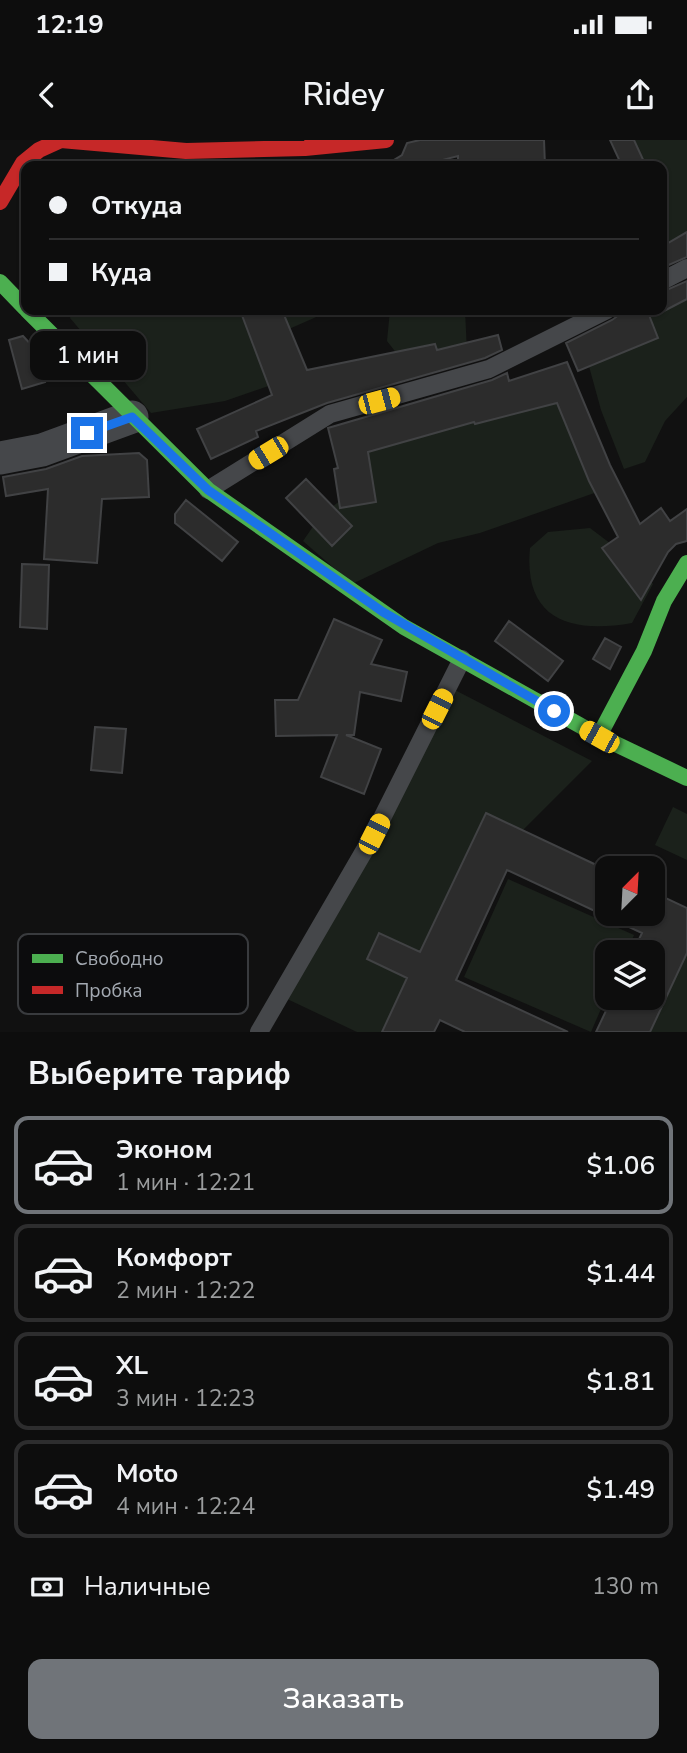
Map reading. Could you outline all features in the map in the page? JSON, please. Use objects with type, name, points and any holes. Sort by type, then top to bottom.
[{"type":"street","points":[[24,161],[43,146],[61,140],[186,151],[305,148],[370,144],[386,140]]},
{"type":"street","points":[[0,202],[21,164]]},
{"type":"street","points":[[0,282],[21,303]]},
{"type":"street","points":[[33,315],[208,490],[404,627],[599,737],[687,778]]},
{"type":"street","points":[[0,458],[42,450],[132,417]]},
{"type":"street","points":[[599,737],[644,651],[664,601],[687,563]]},
{"type":"lane","points":[[667,278],[687,268]]},
{"type":"lane","points":[[208,490],[330,414],[489,369],[597,315]]},
{"type":"lane","points":[[258,1032],[374,834],[462,659]]},
{"type":"shaded area","points":[[623,140],[687,140],[687,246],[667,257],[667,161],[625,161],[628,157]]},
{"type":"shaded area","points":[[687,291],[687,397],[665,421],[645,462],[624,469],[601,410],[584,348],[644,315],[667,315],[667,302]]},
{"type":"shaded area","points":[[71,315],[321,315],[271,337],[283,381],[225,401],[151,413],[70,318]]},
{"type":"shaded area","points":[[390,315],[465,315],[467,352],[408,368],[387,341]]},
{"type":"shaded area","points":[[564,386],[603,490],[480,533],[438,543],[352,584],[303,541],[321,515],[356,489],[349,439]]},
{"type":"shaded area","points":[[590,528],[627,556],[653,584],[632,623],[589,626],[571,623],[555,617],[543,606],[534,592],[530,572],[530,548],[548,532]]},
{"type":"shaded area","points":[[453,689],[592,761],[510,843],[405,1032],[357,1032],[285,998]]},
{"type":"shaded area","points":[[673,807],[687,814],[687,860],[655,845]]},
{"type":"shaded area","points":[[508,879],[595,918],[595,926],[614,926],[634,935],[632,940],[595,940],[595,1010],[601,1010],[591,1032],[464,977]]},
{"type":"shaded area","points":[[679,927],[687,933],[687,1032],[629,1032],[640,1010],[665,1010],[665,957]]},
{"type":"building","points":[[420,140],[544,140],[545,161],[458,161],[458,156],[438,161],[392,161],[402,155],[407,143]]},
{"type":"building","points":[[610,140],[634,140],[644,161],[620,161]]},
{"type":"building","points":[[687,232],[687,257],[667,266],[667,241],[668,243]]},
{"type":"building","points":[[687,281],[687,299],[667,309],[667,290]]},
{"type":"building","points":[[242,315],[284,315],[307,370],[435,344],[437,350],[498,335],[502,350],[485,358],[327,403],[256,431],[258,437],[211,459],[197,429],[272,395]]},
{"type":"building","points":[[619,315],[649,315],[658,338],[578,371],[566,343]]},
{"type":"building","points":[[23,336],[36,350],[45,382],[22,389],[9,340]]},
{"type":"building","points":[[567,362],[610,465],[640,524],[661,508],[670,521],[687,509],[687,541],[676,544],[668,552],[641,600],[602,548],[618,537],[589,481],[557,403],[475,424],[474,422],[368,452],[376,502],[340,508],[334,469],[338,468],[328,428],[492,380],[507,373],[509,381]]},
{"type":"building","points":[[139,453],[147,460],[149,497],[102,499],[97,563],[44,559],[48,489],[6,496],[3,477],[46,469],[82,456]]},
{"type":"building","points":[[306,479],[352,526],[332,546],[286,498]]},
{"type":"building","points":[[186,500],[238,542],[222,561],[175,523],[175,514]]},
{"type":"building","points":[[22,564],[49,565],[47,629],[20,627]]},
{"type":"building","points":[[334,619],[382,640],[371,664],[407,672],[401,701],[360,692],[354,735],[346,735],[381,749],[364,794],[321,777],[337,735],[276,736],[275,700],[298,700]]},
{"type":"building","points":[[509,621],[563,661],[548,681],[495,641]]},
{"type":"building","points":[[605,638],[621,647],[610,669],[593,659]]},
{"type":"building","points":[[95,727],[126,729],[122,773],[91,770]]},
{"type":"building","points":[[486,813],[595,864],[595,911],[507,870],[456,980],[568,1032],[465,1032],[440,1020],[434,1032],[382,1032],[407,978],[367,959],[379,933],[420,952]]},
{"type":"building","points":[[665,898],[687,908],[687,953],[665,1000],[665,940],[639,940],[642,933],[627,926],[665,926]]},
{"type":"building","points":[[606,1010],[660,1010],[650,1032],[596,1032]]},
{"type":"traffic: fast","points":[[0,282],[21,304]]},
{"type":"traffic: fast","points":[[32,315],[208,490],[404,627],[599,736],[687,778]]},
{"type":"traffic: fast","points":[[599,736],[644,651],[664,601],[687,563]]},
{"type":"traffic: jam","points":[[25,161],[39,150],[61,140],[186,151],[305,148],[386,140]]},
{"type":"traffic: jam","points":[[0,202],[21,166]]},
{"type":"route","points":[[87,433],[132,417],[208,490],[404,627],[554,711]]}]
